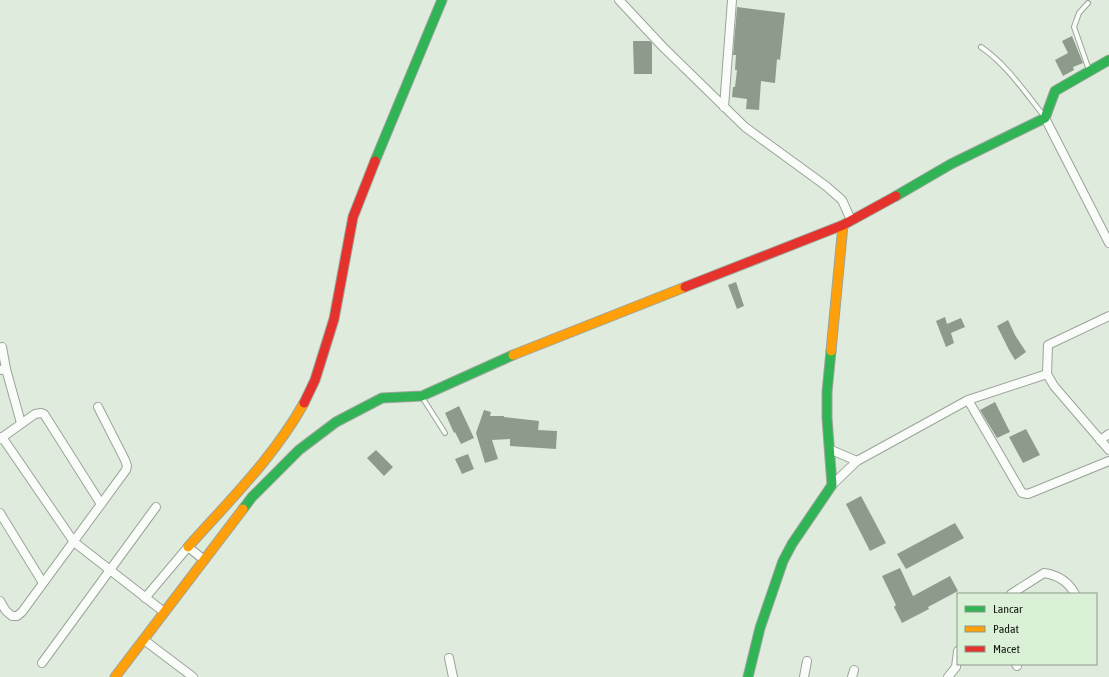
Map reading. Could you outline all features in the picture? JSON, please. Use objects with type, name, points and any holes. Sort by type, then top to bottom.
[{"type":"street","points":[[145,598],[270,455],[296,420],[308,397],[334,318],[353,217],[373,165],[442,0]]},
{"type":"street","points":[[619,0],[663,47],[755,136],[826,186],[842,200],[847,223],[827,392],[832,485]]},
{"type":"street","points":[[724,107],[732,0]]},
{"type":"street","points":[[115,677],[224,532],[263,486],[299,450],[325,429],[382,398],[422,396],[527,349],[847,223],[884,204],[951,164],[1045,118],[1056,91],[1109,60]]},
{"type":"street","points":[[1045,118],[1109,243]]},
{"type":"street","points":[[1109,316],[1048,345],[1047,374],[1054,386],[1109,450]]},
{"type":"street","points":[[2,347],[3,369],[21,423]]},
{"type":"street","points":[[748,677],[760,628],[783,561],[792,544],[832,485],[857,461],[968,400],[1047,374]]},
{"type":"street","points":[[968,400],[1022,493],[1028,494],[1109,461]]},
{"type":"street","points":[[0,600],[10,615],[17,616],[22,612],[126,470],[127,466],[98,407]]},
{"type":"street","points":[[102,504],[44,414],[38,413],[21,423],[1,438],[74,542],[164,612]]},
{"type":"street","points":[[1100,440],[1109,434]]},
{"type":"street","points":[[829,449],[857,461]]},
{"type":"street","points":[[42,662],[156,507]]},
{"type":"street","points":[[0,513],[43,583]]},
{"type":"street","points":[[188,547],[203,559]]},
{"type":"street","points":[[1013,593],[1044,573],[1060,577],[1068,584],[1074,593]]},
{"type":"street","points":[[144,640],[193,677]]},
{"type":"street","points":[[449,658],[454,677]]},
{"type":"street","points":[[948,677],[956,666],[957,658]]},
{"type":"street","points":[[804,677],[807,661]]},
{"type":"lane","points":[[1088,3],[1079,13],[1074,27],[1090,71]]},
{"type":"lane","points":[[981,47],[1005,66],[1045,118]]},
{"type":"lane","points":[[422,396],[445,433]]},
{"type":"building","points":[[737,7],[785,13],[780,60],[777,59],[775,83],[761,81],[759,110],[746,109],[747,99],[732,97],[737,70],[735,70],[736,55],[733,55]]},
{"type":"building","points":[[1072,36],[1083,63],[1073,67],[1074,70],[1063,76],[1055,60],[1068,53],[1062,41]]},
{"type":"building","points":[[633,41],[650,41],[652,43],[652,74],[634,74]]},
{"type":"building","points":[[736,282],[744,306],[737,309],[728,285]]},
{"type":"building","points":[[945,317],[947,324],[961,318],[965,327],[951,333],[954,343],[946,347],[936,321]]},
{"type":"building","points":[[1008,320],[1015,335],[1026,352],[1015,360],[997,326]]},
{"type":"building","points":[[995,402],[1010,432],[997,438],[980,410]]},
{"type":"building","points":[[459,406],[474,438],[461,444],[445,413]]},
{"type":"building","points":[[484,410],[491,412],[490,416],[504,416],[539,421],[538,430],[557,431],[556,449],[510,446],[510,439],[492,440],[498,459],[485,463],[476,433]]},
{"type":"building","points":[[1026,429],[1040,455],[1023,463],[1009,437]]},
{"type":"building","points":[[376,450],[393,467],[384,476],[367,458]]},
{"type":"building","points":[[468,454],[474,469],[462,474],[455,459]]},
{"type":"building","points":[[861,496],[886,543],[870,551],[846,504]]},
{"type":"building","points":[[955,523],[964,538],[906,569],[897,554]]},
{"type":"building","points":[[900,568],[913,596],[950,576],[958,591],[928,607],[929,609],[902,623],[894,607],[896,605],[882,576]]},
{"type":"traffic: fast","points":[[375,161],[442,0]]},
{"type":"traffic: fast","points":[[896,196],[951,164],[1045,118],[1055,91],[1109,60]]},
{"type":"traffic: fast","points":[[748,677],[760,628],[783,561],[792,544],[832,485],[827,418],[827,392],[831,351]]},
{"type":"traffic: fast","points":[[243,509],[252,497],[299,450],[336,422],[382,398],[422,396],[513,355]]},
{"type":"traffic: slow","points":[[831,351],[843,225]]},
{"type":"traffic: slow","points":[[513,355],[685,287]]},
{"type":"traffic: slow","points":[[188,547],[265,460],[279,442],[304,403]]},
{"type":"traffic: slow","points":[[115,677],[243,509]]},
{"type":"traffic: jam","points":[[304,403],[315,380],[334,319],[353,217],[375,161]]},
{"type":"traffic: jam","points":[[685,287],[843,225],[896,196]]}]
